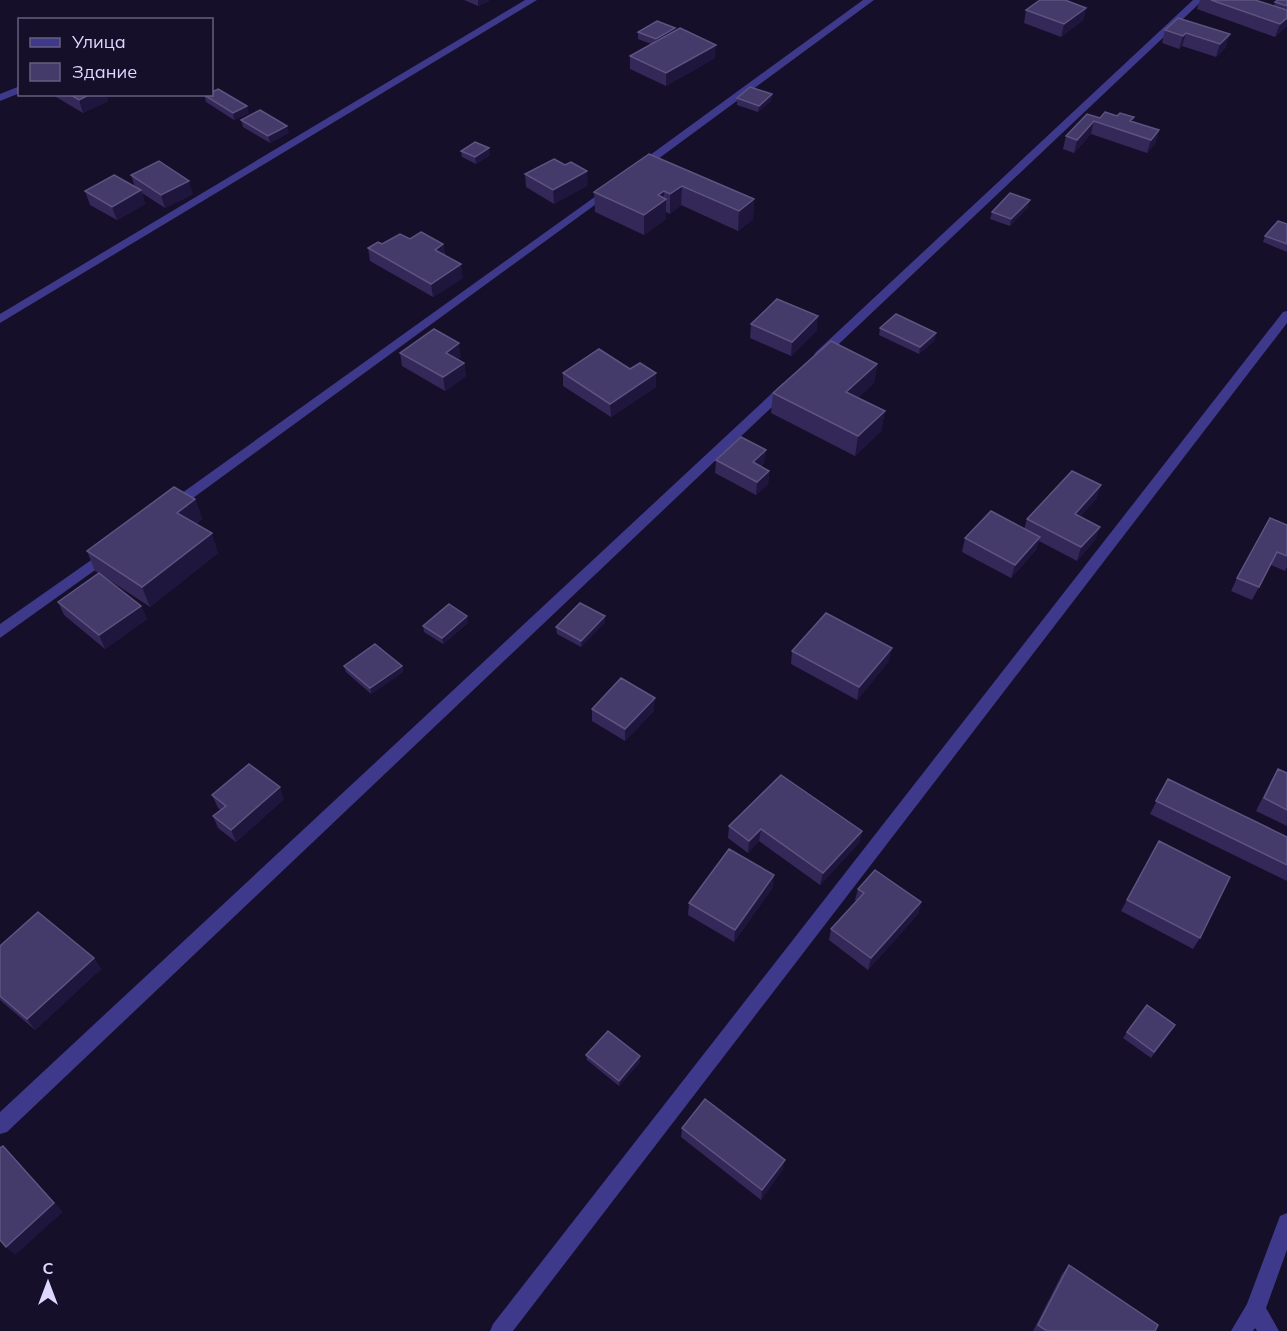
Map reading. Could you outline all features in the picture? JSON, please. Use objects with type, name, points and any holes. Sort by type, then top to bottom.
[{"type":"street","points":[[0,319],[532,0]]},
{"type":"street","points":[[164,513],[869,0]]},
{"type":"street","points":[[813,361],[1198,0]]},
{"type":"street","points":[[0,98],[18,90]]},
{"type":"street","points":[[500,1331],[1287,315]]},
{"type":"street","points":[[0,1125],[796,378]]},
{"type":"street","points":[[0,632],[116,548]]},
{"type":"street","points":[[1241,1331],[1255,1310],[1287,1222]]},
{"type":"street","points":[[1255,1310],[1269,1331]]},
{"type":"building","points":[[1040,0],[1065,0],[1086,8],[1064,24],[1026,10]]},
{"type":"building","points":[[1211,0],[1255,0],[1287,10],[1287,18],[1280,24]]},
{"type":"building","points":[[1287,0],[1287,6],[1275,2]]},
{"type":"building","points":[[1178,18],[1230,34],[1220,44],[1186,33],[1183,36],[1165,30]]},
{"type":"building","points":[[657,21],[675,28],[656,39],[638,32]]},
{"type":"building","points":[[680,28],[716,45],[666,73],[630,56]]},
{"type":"building","points":[[750,87],[772,94],[759,106],[737,98]]},
{"type":"building","points":[[218,89],[247,106],[233,113],[206,96],[213,96],[213,92]]},
{"type":"building","points":[[72,96],[87,96],[79,100]]},
{"type":"building","points":[[260,110],[287,126],[268,136],[241,120]]},
{"type":"building","points":[[1105,112],[1117,116],[1120,113],[1134,117],[1130,121],[1159,130],[1151,140],[1094,121],[1077,140],[1066,136],[1087,114],[1100,118]]},
{"type":"building","points":[[475,142],[489,148],[475,157],[461,151]]},
{"type":"building","points":[[649,154],[754,199],[739,211],[682,186],[670,194],[664,191],[658,195],[666,199],[644,215],[594,192]]},
{"type":"building","points":[[554,159],[565,165],[571,162],[587,171],[553,190],[525,174]]},
{"type":"building","points":[[159,161],[189,181],[161,195],[131,175]]},
{"type":"building","points":[[114,175],[141,190],[112,207],[85,191]]},
{"type":"building","points":[[1010,193],[1030,200],[1011,219],[992,212]]},
{"type":"building","points":[[1278,221],[1287,224],[1287,244],[1265,236]]},
{"type":"building","points":[[421,232],[443,244],[435,250],[461,264],[431,284],[368,248],[378,242],[382,244],[400,234],[410,239]]},
{"type":"building","points":[[777,299],[818,316],[792,342],[751,324]]},
{"type":"building","points":[[896,314],[936,333],[920,347],[880,328]]},
{"type":"building","points":[[434,329],[459,343],[446,353],[464,363],[443,377],[400,353]]},
{"type":"building","points":[[831,341],[877,364],[846,392],[885,411],[858,436],[773,393]]},
{"type":"building","points":[[599,349],[630,369],[640,363],[656,373],[610,404],[563,373]]},
{"type":"building","points":[[741,437],[766,450],[753,462],[769,471],[757,482],[716,460]]},
{"type":"building","points":[[1072,471],[1101,485],[1075,514],[1100,527],[1081,547],[1027,519]]},
{"type":"building","points":[[174,487],[195,499],[177,513],[212,533],[142,587],[87,551]]},
{"type":"building","points":[[991,511],[1040,537],[1015,565],[965,538]]},
{"type":"building","points":[[1270,518],[1287,525],[1287,556],[1277,552],[1259,587],[1237,578]]},
{"type":"building","points":[[99,573],[141,606],[99,635],[58,602]]},
{"type":"building","points":[[580,603],[605,616],[581,641],[556,627]]},
{"type":"building","points":[[449,604],[467,616],[442,638],[423,626]]},
{"type":"building","points":[[826,613],[892,648],[859,687],[792,651]]},
{"type":"building","points":[[375,644],[402,666],[370,688],[344,666]]},
{"type":"building","points":[[621,678],[655,698],[625,729],[592,709]]},
{"type":"building","points":[[249,764],[280,787],[231,830],[213,816],[226,806],[212,795]]},
{"type":"building","points":[[1278,769],[1287,773],[1287,810],[1264,798]]},
{"type":"building","points":[[781,775],[862,831],[823,873],[761,829],[749,841],[729,826]]},
{"type":"building","points":[[1168,779],[1287,837],[1287,865],[1156,801]]},
{"type":"building","points":[[1159,841],[1230,877],[1200,938],[1127,900]]},
{"type":"building","points":[[729,849],[774,875],[735,930],[689,903]]},
{"type":"building","points":[[875,870],[921,902],[871,958],[831,929],[864,893],[858,889]]},
{"type":"building","points":[[38,912],[94,958],[27,1019],[0,996],[0,946]]},
{"type":"building","points":[[1147,1005],[1175,1025],[1154,1052],[1127,1032]]},
{"type":"building","points":[[608,1031],[640,1056],[619,1081],[586,1055]]},
{"type":"building","points":[[705,1099],[785,1160],[762,1190],[682,1128]]},
{"type":"building","points":[[3,1146],[54,1203],[6,1247],[0,1240],[0,1148]]},
{"type":"building","points":[[1069,1265],[1158,1325],[1155,1331],[1047,1331],[1038,1325]]}]
